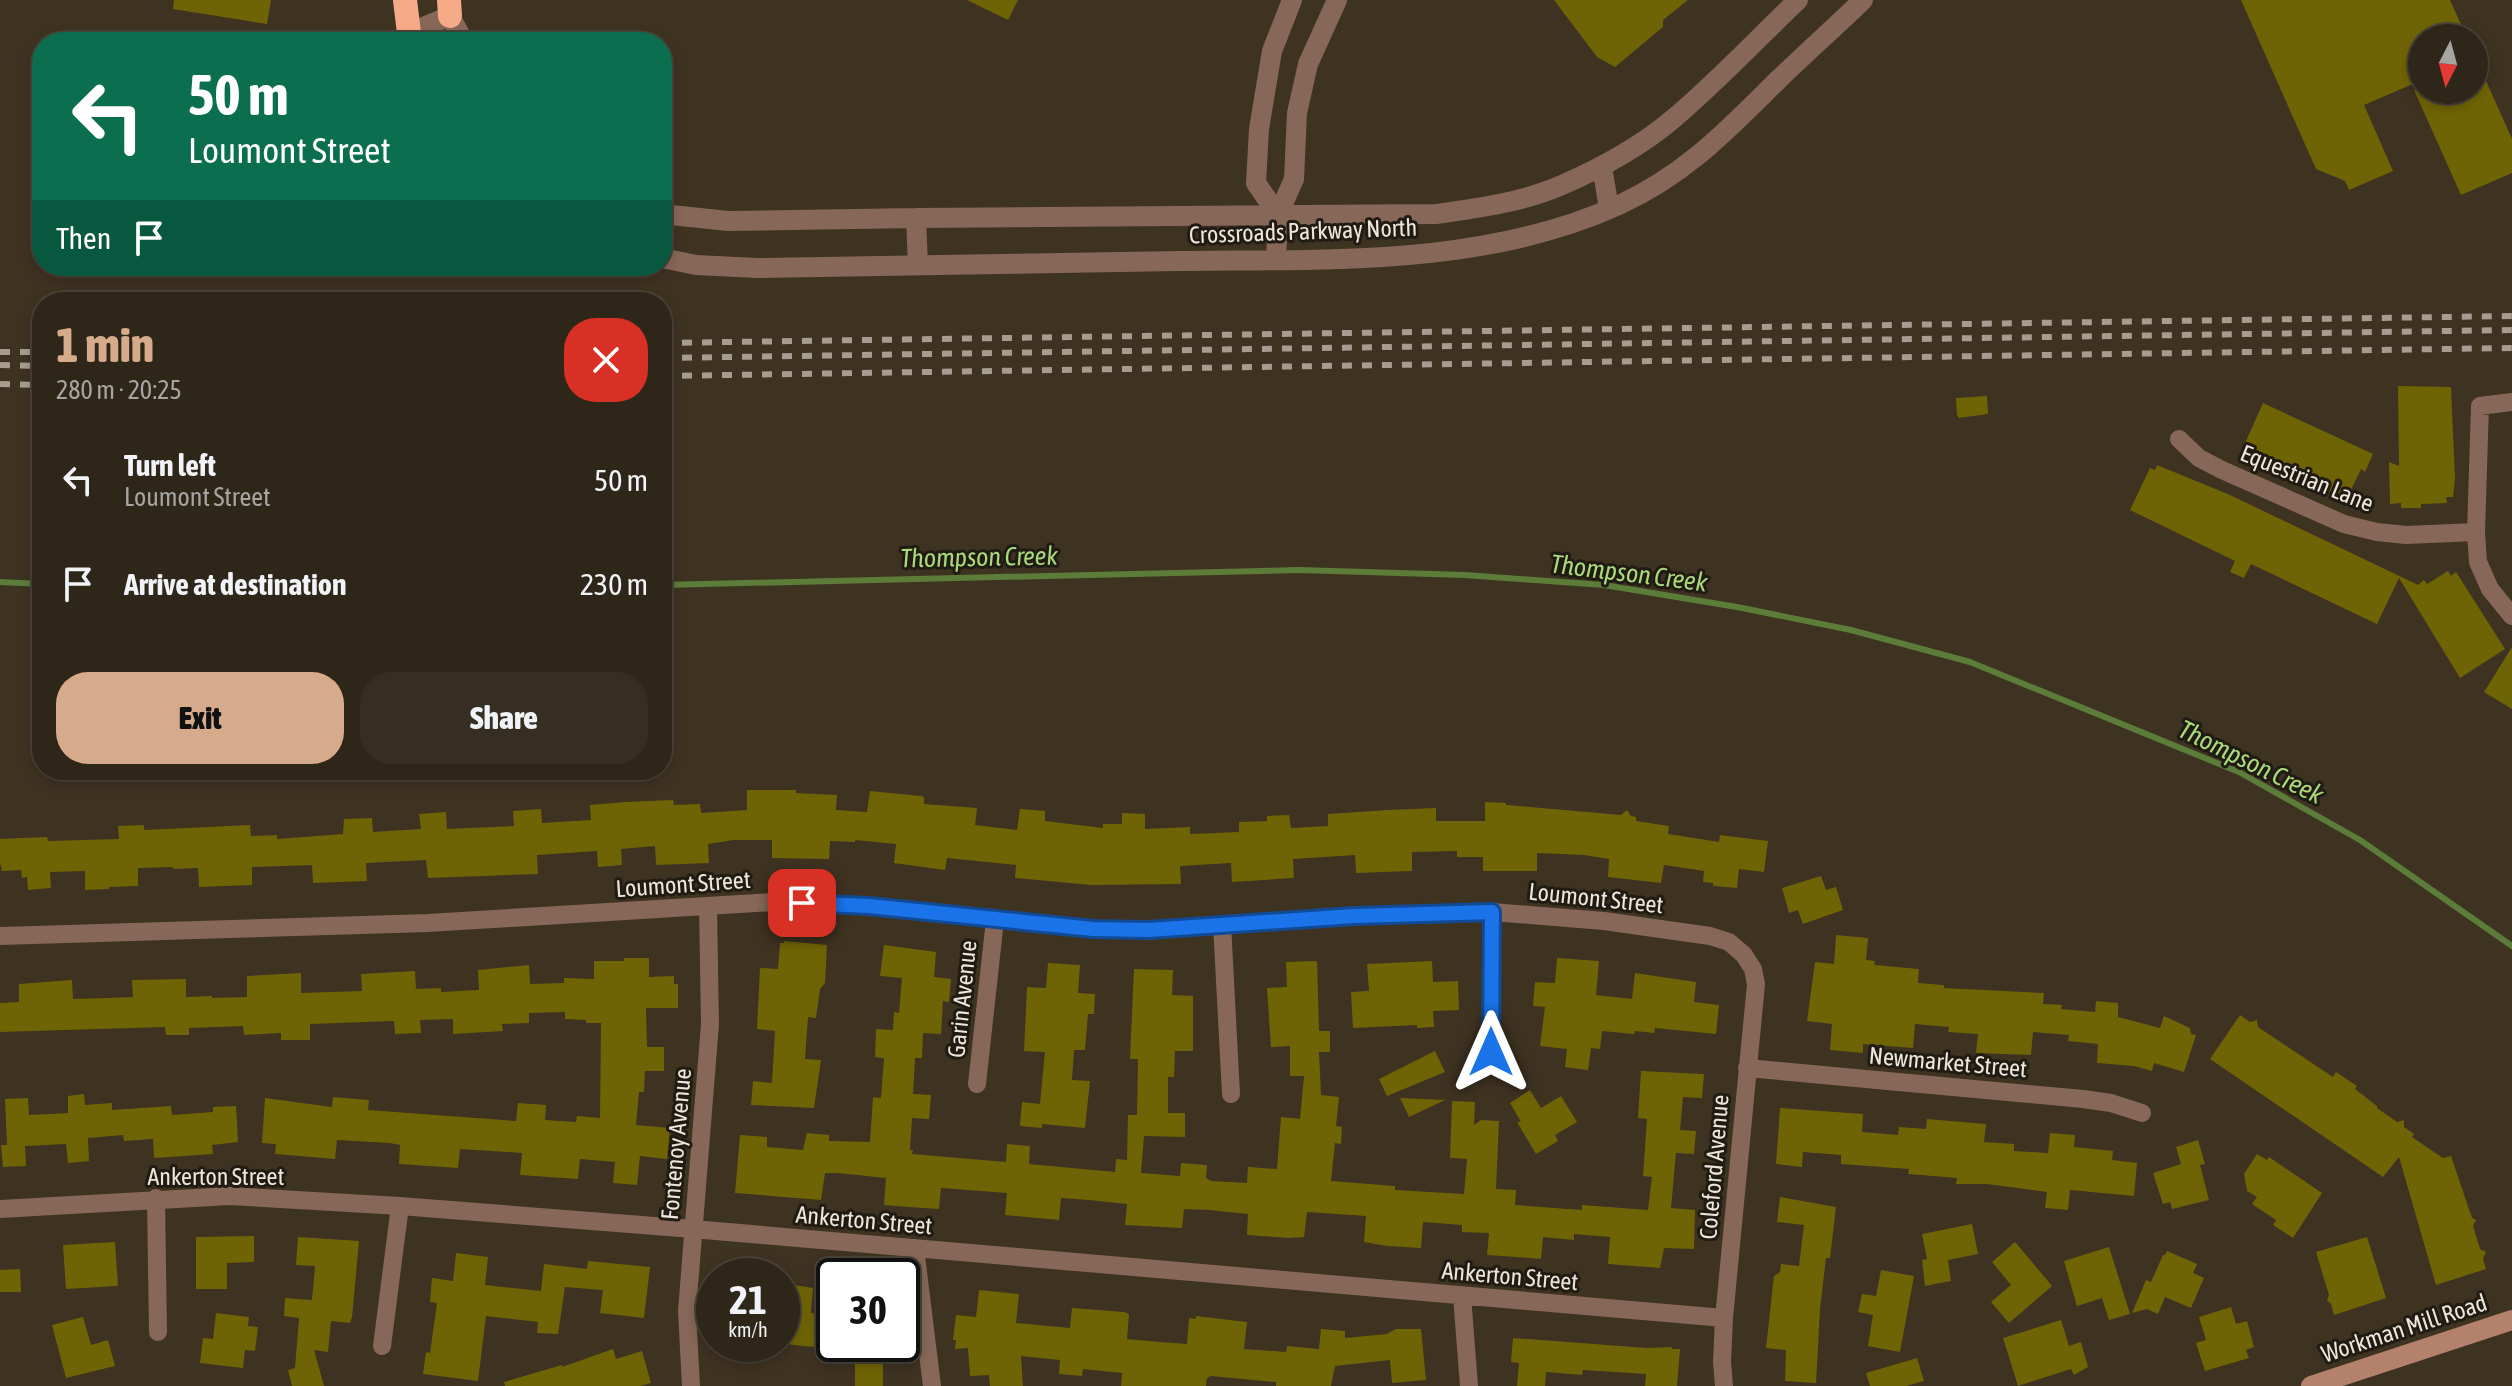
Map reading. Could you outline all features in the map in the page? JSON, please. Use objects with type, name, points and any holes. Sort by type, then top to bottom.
[{"type":"highway","points":[[405,0],[410,32]]},
{"type":"main road","name":"Workman Mill Road","points":[[2311,1386],[2512,1320]]},
{"type":"street","points":[[1278,215],[1256,183],[1259,129],[1272,51],[1292,0]]},
{"type":"street","points":[[1276,260],[1278,215],[1294,179],[1297,113],[1308,64],[1337,0]]},
{"type":"street","name":"Crossroads Parkway North","points":[[672,215],[728,221],[1436,214],[1483,208],[1560,186],[1602,166],[1673,119],[1798,0]]},
{"type":"street","name":"Crossroads Parkway North","points":[[672,260],[696,265],[757,268],[1276,260],[1393,256],[1489,246],[1536,235],[1609,209],[1692,162],[1732,128],[1863,0]]},
{"type":"street","points":[[418,32],[449,8],[460,32]]},
{"type":"street","points":[[1602,166],[1609,209]]},
{"type":"street","points":[[916,218],[918,265]]},
{"type":"street","points":[[2512,402],[2480,406],[2476,532],[2478,562],[2490,589],[2512,616]]},
{"type":"street","name":"Equestrian Lane","points":[[2179,439],[2199,458],[2222,470],[2344,524],[2406,535],[2476,532]]},
{"type":"street","name":"Loumont Street","points":[[0,936],[428,923],[773,902],[843,905],[1093,929],[1148,930],[1354,916],[1492,912],[1604,921],[1710,936],[1729,942],[1744,955]]},
{"type":"street","name":"Fontenoy Avenue","points":[[691,1386],[687,1311],[710,1024],[708,906]]},
{"type":"street","points":[[1491,1052],[1492,912]]},
{"type":"street","name":"Garin Avenue","points":[[977,1084],[995,920]]},
{"type":"street","points":[[1222,924],[1231,1094]]},
{"type":"street","name":"Coleford Avenue","points":[[1724,1386],[1724,1318],[1756,984],[1753,969],[1744,955]]},
{"type":"street","name":"Newmarket Street","points":[[1747,1068],[2083,1099],[2111,1103],[2142,1113]]},
{"type":"street","name":"Ankerton Street","points":[[0,1209],[230,1196],[400,1206],[1724,1318]]},
{"type":"street","points":[[156,1198],[158,1332]]},
{"type":"street","points":[[382,1346],[400,1206]]},
{"type":"street","points":[[915,1248],[932,1386]]},
{"type":"street","points":[[1462,1296],[1469,1386]]},
{"type":"building","points":[[174,0],[271,0],[267,24],[173,9]]},
{"type":"building","points":[[967,0],[1018,0],[1008,20]]},
{"type":"building","points":[[1554,0],[1688,0],[1663,20],[1663,27],[1615,67],[1597,57]]},
{"type":"building","points":[[2241,0],[2450,0],[2461,24],[2408,24],[2408,86],[2364,105],[2393,171],[2349,190],[2345,181],[2316,169]]},
{"type":"building","points":[[2488,85],[2512,139],[2512,173],[2461,195],[2420,104],[2488,104]]},
{"type":"building","points":[[2398,386],[2451,387],[2455,478],[2453,497],[2446,497],[2447,503],[2421,504],[2421,508],[2401,508],[2401,503],[2390,504],[2389,462],[2399,466]]},
{"type":"building","points":[[1987,396],[1988,414],[1959,418],[1956,398]]},
{"type":"building","points":[[2263,403],[2373,454],[2365,472],[2361,469],[2349,494],[2344,492],[2342,498],[2242,450]]},
{"type":"building","points":[[2157,465],[2230,495],[2418,585],[2424,580],[2427,584],[2448,571],[2451,576],[2456,572],[2505,649],[2460,678],[2399,578],[2377,624],[2251,564],[2244,578],[2230,572],[2235,561],[2130,510],[2150,468],[2155,470]]},
{"type":"building","points":[[2512,647],[2512,709],[2484,692]]},
{"type":"building","points":[[747,790],[796,790],[796,793],[837,795],[836,810],[867,812],[870,791],[921,796],[924,797],[924,804],[977,808],[975,825],[1017,830],[1020,809],[1045,811],[1045,821],[1103,828],[1103,824],[1122,824],[1122,813],[1145,814],[1145,829],[1190,827],[1190,834],[1239,832],[1239,822],[1267,821],[1267,816],[1289,815],[1291,828],[1328,826],[1328,814],[1388,810],[1436,808],[1436,821],[1485,821],[1485,802],[1621,815],[1627,810],[1636,817],[1636,821],[1669,826],[1668,834],[1719,842],[1720,835],[1768,841],[1764,872],[1739,869],[1737,888],[1703,882],[1704,871],[1664,865],[1661,883],[1608,877],[1609,859],[1584,855],[1537,853],[1537,871],[1483,871],[1483,857],[1457,857],[1457,851],[1412,852],[1412,871],[1356,873],[1355,855],[1293,859],[1294,878],[1232,882],[1231,863],[1180,866],[1181,884],[1091,885],[1015,878],[1016,865],[947,858],[945,870],[894,863],[896,844],[855,840],[830,841],[829,859],[772,858],[772,840],[733,840],[708,844],[709,863],[656,865],[655,846],[621,849],[622,865],[598,867],[597,851],[537,855],[538,874],[428,878],[426,860],[366,863],[367,881],[313,883],[312,865],[252,867],[252,885],[199,887],[198,868],[173,867],[138,868],[138,886],[85,890],[85,871],[50,872],[51,888],[28,890],[27,877],[22,878],[21,870],[2,871],[0,863],[0,839],[119,839],[118,826],[144,825],[144,830],[250,825],[251,836],[277,835],[277,839],[343,834],[344,819],[372,818],[373,832],[421,829],[419,814],[446,812],[447,829],[514,826],[513,811],[541,809],[542,823],[591,820],[590,805],[626,802],[673,800],[674,805],[700,804],[701,813],[747,810]]},
{"type":"building","points":[[1821,876],[1826,890],[1836,887],[1843,910],[1803,924],[1798,910],[1789,913],[1782,888]]},
{"type":"building","points":[[1836,935],[1868,938],[1866,960],[1875,961],[1874,965],[1919,969],[1918,983],[1944,985],[1944,988],[2044,993],[2043,1004],[2062,1005],[2061,1009],[2095,1012],[2096,1001],[2118,1003],[2118,1017],[2160,1028],[2164,1016],[2190,1028],[2191,1034],[2196,1035],[2184,1072],[2154,1063],[2152,1071],[2097,1063],[2098,1044],[2068,1041],[2069,1035],[2033,1032],[2031,1055],[1976,1053],[1978,1034],[1948,1032],[1949,1027],[1915,1024],[1913,1048],[1863,1044],[1863,1053],[1830,1050],[1832,1024],[1807,1021],[1815,962],[1834,964]]},
{"type":"building","points":[[780,943],[827,945],[825,983],[820,989],[816,1018],[808,1017],[805,1059],[821,1060],[814,1108],[751,1105],[753,1081],[772,1083],[775,1031],[757,1029],[760,968],[778,969]]},
{"type":"building","points":[[884,945],[936,952],[934,977],[951,979],[949,1002],[943,1001],[941,1034],[923,1033],[922,1058],[915,1058],[913,1094],[931,1095],[929,1119],[912,1118],[912,1154],[1006,1162],[1007,1144],[1030,1146],[1029,1164],[1115,1172],[1116,1159],[1127,1160],[1128,1115],[1137,1115],[1138,1059],[1130,1059],[1134,969],[1173,970],[1172,995],[1193,996],[1193,1051],[1175,1051],[1174,1077],[1168,1077],[1168,1113],[1185,1113],[1185,1137],[1144,1136],[1141,1173],[1180,1176],[1181,1163],[1207,1165],[1206,1178],[1211,1181],[1247,1183],[1248,1167],[1277,1169],[1281,1117],[1300,1119],[1304,1076],[1290,1076],[1290,1046],[1271,1047],[1267,988],[1287,987],[1286,962],[1317,961],[1319,1031],[1330,1031],[1330,1052],[1319,1052],[1321,1095],[1339,1097],[1336,1126],[1342,1127],[1341,1144],[1335,1143],[1331,1181],[1395,1186],[1395,1190],[1464,1194],[1467,1159],[1450,1158],[1452,1101],[1475,1102],[1474,1125],[1481,1120],[1499,1121],[1496,1189],[1516,1190],[1515,1205],[1582,1210],[1582,1205],[1648,1210],[1652,1177],[1643,1176],[1647,1119],[1638,1118],[1641,1071],[1704,1074],[1702,1098],[1683,1097],[1680,1130],[1696,1131],[1694,1154],[1676,1153],[1671,1208],[1695,1210],[1694,1249],[1664,1248],[1660,1268],[1608,1264],[1610,1237],[1574,1234],[1574,1240],[1543,1237],[1541,1259],[1487,1255],[1489,1233],[1462,1232],[1462,1225],[1423,1222],[1421,1248],[1364,1242],[1366,1216],[1307,1212],[1304,1237],[1289,1238],[1247,1235],[1248,1214],[1209,1210],[1184,1209],[1182,1228],[1125,1225],[1127,1204],[1089,1200],[1061,1198],[1059,1220],[1005,1215],[1007,1193],[941,1188],[939,1209],[884,1205],[886,1178],[838,1173],[825,1173],[821,1200],[735,1193],[740,1135],[767,1137],[767,1147],[803,1150],[807,1133],[829,1135],[829,1141],[870,1142],[873,1097],[881,1098],[884,1058],[875,1057],[876,1029],[893,1030],[894,1012],[899,1013],[902,978],[880,976]]},
{"type":"building","points":[[624,958],[649,958],[649,977],[674,976],[674,984],[678,984],[678,1008],[646,1008],[647,1047],[664,1047],[664,1071],[645,1071],[644,1092],[639,1092],[636,1125],[670,1128],[667,1159],[640,1156],[637,1185],[613,1183],[615,1162],[580,1159],[578,1179],[520,1175],[522,1153],[460,1149],[458,1168],[399,1164],[400,1145],[390,1143],[337,1140],[335,1159],[275,1154],[276,1144],[262,1143],[265,1098],[332,1107],[333,1097],[369,1100],[368,1110],[516,1121],[518,1103],[546,1105],[545,1120],[576,1122],[577,1116],[600,1118],[601,1023],[565,1019],[565,1012],[529,1013],[529,1023],[502,1024],[503,1031],[453,1034],[453,1019],[420,1020],[421,1033],[395,1034],[394,1021],[310,1024],[310,1040],[281,1040],[281,1033],[244,1035],[243,1026],[189,1028],[189,1035],[166,1035],[165,1027],[0,1032],[0,1003],[19,1002],[19,984],[72,980],[73,999],[107,998],[133,997],[132,980],[186,979],[186,997],[247,997],[247,976],[301,973],[301,993],[362,991],[361,974],[415,971],[416,989],[441,988],[441,992],[479,990],[478,970],[529,965],[530,984],[564,983],[564,978],[594,979],[594,961],[624,961]]},
{"type":"building","points":[[1557,958],[1599,961],[1596,995],[1632,999],[1635,973],[1696,982],[1694,1002],[1719,1005],[1716,1034],[1655,1028],[1654,1033],[1602,1031],[1600,1049],[1591,1048],[1588,1070],[1565,1067],[1567,1049],[1540,1046],[1545,1007],[1533,1006],[1535,982],[1555,983]]},
{"type":"building","points":[[1432,961],[1433,982],[1458,981],[1459,1010],[1433,1011],[1434,1027],[1353,1028],[1351,992],[1369,991],[1367,964]]},
{"type":"building","points":[[1048,963],[1080,965],[1078,993],[1095,994],[1094,1014],[1088,1014],[1085,1050],[1074,1050],[1072,1080],[1090,1081],[1085,1128],[1042,1124],[1042,1128],[1020,1126],[1022,1102],[1040,1104],[1045,1052],[1024,1051],[1027,987],[1046,988]]},
{"type":"building","points":[[2240,1015],[2250,1022],[2257,1020],[2258,1027],[2333,1077],[2336,1072],[2357,1086],[2355,1089],[2377,1108],[2397,1122],[2404,1120],[2404,1127],[2414,1134],[2412,1137],[2443,1158],[2451,1156],[2472,1218],[2476,1220],[2473,1226],[2480,1249],[2486,1252],[2483,1259],[2486,1269],[2436,1285],[2399,1157],[2383,1177],[2210,1059]]},
{"type":"building","points":[[1435,1051],[1445,1072],[1387,1096],[1379,1079]]},
{"type":"building","points":[[1530,1090],[1541,1108],[1561,1096],[1577,1122],[1555,1135],[1558,1141],[1536,1154],[1510,1103]]},
{"type":"building","points":[[84,1094],[85,1105],[112,1103],[112,1110],[171,1106],[172,1115],[213,1112],[213,1107],[236,1106],[238,1142],[212,1145],[213,1154],[154,1158],[153,1139],[124,1141],[123,1135],[88,1138],[89,1161],[68,1163],[66,1144],[25,1146],[26,1166],[3,1167],[1,1145],[7,1145],[5,1099],[28,1098],[29,1115],[68,1113],[68,1096]]},
{"type":"building","points":[[1400,1098],[1445,1100],[1409,1117]]},
{"type":"building","points":[[1780,1108],[1863,1114],[1862,1132],[1898,1135],[1899,1127],[1926,1129],[1927,1119],[1986,1124],[1984,1142],[2014,1144],[2014,1151],[2048,1153],[2050,1133],[2075,1135],[2074,1147],[2113,1151],[2112,1160],[2137,1163],[2134,1196],[2070,1190],[2068,1210],[2045,1208],[2047,1192],[1987,1184],[1956,1184],[1957,1178],[1908,1174],[1909,1169],[1841,1164],[1841,1155],[1803,1152],[1802,1167],[1776,1164]]},
{"type":"building","points":[[2198,1140],[2205,1164],[2200,1165],[2209,1200],[2172,1209],[2170,1202],[2163,1204],[2153,1173],[2181,1164],[2176,1147]]},
{"type":"building","points":[[2257,1154],[2267,1160],[2269,1157],[2322,1193],[2293,1238],[2273,1225],[2276,1220],[2252,1204],[2257,1197],[2247,1191],[2244,1174]]},
{"type":"building","points":[[1780,1197],[1836,1207],[1820,1309],[1816,1383],[1785,1381],[1786,1350],[1766,1348],[1774,1276],[1780,1272],[1781,1264],[1799,1266],[1804,1225],[1777,1222]]},
{"type":"building","points":[[1972,1224],[1978,1254],[1948,1260],[1951,1281],[1925,1286],[1922,1260],[1927,1259],[1922,1234]]},
{"type":"building","points":[[254,1236],[254,1262],[227,1263],[227,1289],[196,1289],[196,1237]]},
{"type":"building","points":[[298,1237],[359,1241],[350,1323],[331,1321],[328,1352],[314,1350],[324,1386],[292,1386],[288,1370],[295,1368],[299,1318],[284,1316],[285,1298],[312,1300],[315,1266],[296,1265]]},
{"type":"building","points":[[2367,1237],[2386,1298],[2334,1315],[2327,1300],[2329,1295],[2316,1252]]},
{"type":"building","points":[[115,1242],[118,1286],[66,1289],[63,1245]]},
{"type":"building","points":[[2015,1242],[2052,1286],[2009,1323],[1991,1302],[2011,1285],[1992,1262]]},
{"type":"building","points":[[2109,1247],[2130,1314],[2109,1320],[2102,1298],[2077,1306],[2064,1261]]},
{"type":"building","points":[[2167,1251],[2197,1264],[2193,1273],[2204,1278],[2191,1308],[2165,1297],[2158,1314],[2147,1309],[2132,1313],[2146,1280],[2151,1282]]},
{"type":"building","points":[[456,1253],[488,1257],[485,1285],[541,1291],[544,1264],[587,1269],[588,1261],[650,1267],[644,1318],[600,1313],[603,1290],[565,1287],[558,1334],[537,1333],[538,1322],[486,1316],[478,1381],[423,1374],[426,1352],[430,1353],[437,1303],[430,1302],[432,1278],[453,1281]]},
{"type":"building","points":[[20,1269],[21,1292],[0,1292],[0,1270]]},
{"type":"building","points":[[1881,1270],[1914,1276],[1900,1352],[1868,1346],[1873,1315],[1858,1312],[1862,1294],[1876,1296]]},
{"type":"building","points":[[800,1286],[813,1288],[811,1313],[816,1313],[816,1347],[800,1346]]},
{"type":"building","points":[[979,1290],[1019,1294],[1016,1323],[1070,1328],[1072,1308],[1124,1312],[1129,1314],[1127,1339],[1160,1342],[1187,1344],[1189,1318],[1196,1319],[1196,1316],[1247,1322],[1244,1349],[1286,1352],[1287,1346],[1319,1349],[1321,1329],[1345,1331],[1345,1338],[1387,1334],[1396,1329],[1421,1329],[1426,1380],[1392,1383],[1390,1360],[1335,1366],[1331,1386],[1276,1386],[1276,1382],[1211,1376],[1207,1378],[1206,1386],[1121,1386],[1122,1373],[1083,1369],[1082,1376],[1059,1374],[1060,1360],[1021,1356],[1023,1386],[990,1386],[989,1375],[970,1376],[968,1348],[955,1349],[956,1340],[953,1340],[956,1315],[976,1317]]},
{"type":"building","points":[[2231,1307],[2236,1324],[2247,1321],[2254,1347],[2246,1350],[2249,1358],[2205,1371],[2196,1343],[2206,1340],[2199,1317]]},
{"type":"building","points":[[216,1313],[249,1317],[248,1326],[258,1327],[255,1351],[245,1350],[243,1368],[200,1363],[203,1338],[213,1339]]},
{"type":"building","points":[[83,1317],[91,1345],[108,1340],[115,1366],[66,1378],[52,1325]]},
{"type":"building","points":[[2061,1320],[2069,1346],[2081,1342],[2088,1367],[2074,1375],[2071,1369],[2018,1386],[2003,1338]]},
{"type":"building","points":[[1513,1338],[1680,1349],[1677,1386],[1645,1386],[1646,1374],[1583,1370],[1582,1375],[1546,1372],[1545,1386],[1517,1386],[1519,1363],[1511,1362]]},
{"type":"building","points":[[613,1349],[616,1359],[642,1351],[651,1383],[640,1386],[505,1386],[504,1382],[562,1367]]},
{"type":"building","points":[[1917,1358],[1924,1381],[1906,1386],[1870,1386],[1866,1373]]},
{"type":"building","points":[[883,1362],[883,1386],[855,1386],[855,1364]]},
{"type":"waterway","name":"Thompson Creek","points":[[672,585],[1299,570],[1465,575],[1604,585],[1737,607],[1851,630],[1970,662],[2239,772],[2360,840],[2512,946]]},
{"type":"waterway","name":"Thompson Creek","points":[[0,582],[32,584]]},
{"type":"railway","points":[[672,343],[2512,316]]},
{"type":"railway","points":[[672,358],[2512,330]]},
{"type":"railway","points":[[672,376],[2512,348]]},
{"type":"railway","points":[[0,352],[32,352]]},
{"type":"railway","points":[[0,365],[32,366]]},
{"type":"railway","points":[[0,384],[32,385]]},
{"type":"route","points":[[802,903],[869,906],[1093,929],[1148,930],[1354,916],[1492,912],[1491,1052]]}]
